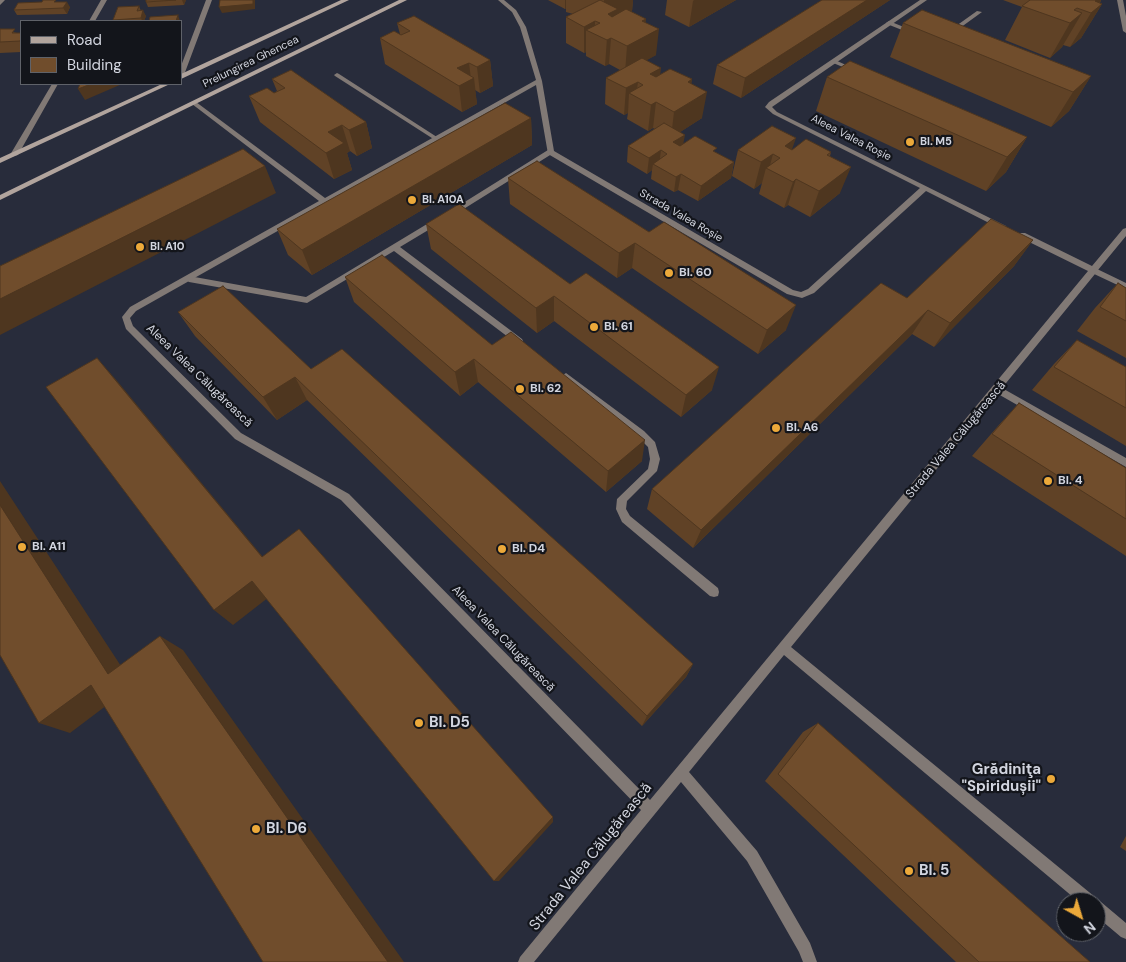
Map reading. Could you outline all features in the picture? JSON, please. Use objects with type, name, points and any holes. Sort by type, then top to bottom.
[{"type":"main road","name":"Prelungirea Ghencea","points":[[182,76],[346,0]]},
{"type":"main road","name":"Prelungirea Ghencea","points":[[0,198],[404,0]]},
{"type":"main road","points":[[0,161],[164,85]]},
{"type":"street","points":[[93,20],[104,0]]},
{"type":"street","points":[[182,73],[209,0]]},
{"type":"street","points":[[189,279],[307,300],[551,152],[539,81],[523,26],[514,11],[501,0]]},
{"type":"street","name":"Aleea Valea Roșie","points":[[924,0],[771,103],[768,107],[775,113],[1126,286]]},
{"type":"street","points":[[1120,0],[1126,31]]},
{"type":"street","points":[[944,35],[979,12]]},
{"type":"street","points":[[889,23],[919,35]]},
{"type":"street","points":[[833,61],[860,73]]},
{"type":"street","points":[[337,75],[437,139]]},
{"type":"street","name":"Aleea Valea Călugărească","points":[[539,81],[133,309],[126,317],[129,327],[238,436],[345,497],[650,810]]},
{"type":"street","points":[[14,155],[54,85]]},
{"type":"street","points":[[194,103],[325,202]]},
{"type":"street","name":"Strada Valea Roșie","points":[[551,152],[790,292],[802,295],[811,291],[925,188]]},
{"type":"street","name":"Strada Valea Călugărească","points":[[525,962],[1095,271],[1126,230]]},
{"type":"street","points":[[395,246],[530,349]]},
{"type":"street","points":[[554,367],[641,434],[652,445],[655,459],[652,471],[622,499],[621,510],[626,519],[714,592]]},
{"type":"street","points":[[997,389],[1126,463]]},
{"type":"street","points":[[784,648],[1078,892]]},
{"type":"street","points":[[681,772],[752,856],[805,948],[810,962]]},
{"type":"street","points":[[1106,915],[1126,932]]},
{"type":"building","points":[[43,0],[67,2],[63,8],[14,10],[18,3],[42,2]]},
{"type":"building","points":[[146,0],[176,0],[146,2]]},
{"type":"building","points":[[220,0],[253,0],[253,4],[219,7]]},
{"type":"building","points":[[600,0],[618,9],[608,14],[612,17],[626,9],[646,19],[642,21],[659,29],[627,46],[611,38],[607,40],[586,30],[600,23],[595,21],[584,27],[566,17]]},
{"type":"building","points":[[822,0],[867,0],[745,78],[717,65]]},
{"type":"building","points":[[1030,0],[1097,0],[1095,1],[1102,4],[1091,13],[1077,8],[1074,10],[1082,13],[1070,23],[1022,6]]},
{"type":"building","points":[[139,6],[137,11],[143,10],[141,18],[113,20],[118,7]]},
{"type":"building","points":[[922,10],[1091,76],[1073,92],[903,23]]},
{"type":"building","points":[[178,15],[176,20],[149,20],[150,17]]},
{"type":"building","points":[[414,16],[490,60],[477,67],[469,63],[457,68],[474,78],[459,86],[380,38],[394,31],[401,35],[410,31],[397,23]]},
{"type":"building","points":[[0,29],[15,29],[12,33],[20,33],[20,41],[0,42]]},
{"type":"building","points":[[642,58],[661,68],[650,74],[656,77],[670,69],[692,79],[688,82],[707,92],[674,112],[656,102],[651,105],[629,93],[643,85],[638,82],[626,88],[606,78]]},
{"type":"building","points":[[850,61],[1027,137],[1007,157],[827,77]]},
{"type":"building","points":[[291,70],[366,122],[349,130],[342,125],[328,132],[344,143],[326,153],[249,96],[267,88],[274,93],[285,88],[272,79]]},
{"type":"building","points":[[80,85],[88,85],[78,89]]},
{"type":"building","points":[[505,103],[531,118],[302,250],[277,229]]},
{"type":"building","points":[[664,123],[685,135],[673,142],[680,146],[695,136],[717,148],[713,151],[734,162],[701,186],[681,174],[676,177],[653,164],[667,154],[661,150],[649,158],[628,146]]},
{"type":"building","points":[[772,126],[796,138],[785,146],[792,150],[806,139],[831,152],[827,155],[851,167],[819,191],[796,179],[793,182],[766,168],[780,158],[773,154],[761,162],[738,150]]},
{"type":"building","points":[[243,149],[265,166],[0,299],[0,266]]},
{"type":"building","points":[[537,161],[649,232],[664,222],[796,305],[767,330],[635,243],[619,253],[508,178]]},
{"type":"building","points":[[459,204],[570,284],[586,273],[719,367],[686,395],[554,296],[536,308],[426,224]]},
{"type":"building","name":"Bl. A6","points":[[991,219],[1033,240],[950,323],[928,310],[701,530],[652,489],[881,283],[907,298]]},
{"type":"building","points":[[382,255],[492,345],[511,332],[645,440],[608,471],[474,359],[455,372],[345,277]]},
{"type":"building","points":[[1118,283],[1126,288],[1126,321],[1100,307]]},
{"type":"building","name":"Bl. D4","points":[[223,286],[311,369],[342,349],[693,664],[647,716],[295,377],[263,397],[178,312]]},
{"type":"building","points":[[1077,340],[1126,367],[1126,408],[1054,367]]},
{"type":"building","name":"Bl. D5","points":[[97,358],[262,557],[299,529],[553,817],[494,881],[252,581],[214,610],[46,387]]},
{"type":"building","points":[[1019,403],[1126,468],[1126,519],[992,434]]},
{"type":"building","points":[[0,505],[108,674],[160,636],[388,962],[263,962],[91,685],[39,723],[0,655]]},
{"type":"building","name":"Bl. 5","points":[[818,723],[1056,932],[1056,942],[1067,942],[1090,962],[979,962],[778,774]]},
{"type":"place","name":"Bl. M5","points":[[910,142]]},
{"type":"place","name":"Bl. A10A","points":[[412,200]]},
{"type":"place","name":"Bl. A10","points":[[140,247]]},
{"type":"place","name":"Bl. 60","points":[[669,273]]},
{"type":"place","name":"Bl. 61","points":[[594,327]]},
{"type":"place","name":"Bl. 62","points":[[520,389]]},
{"type":"place","name":"Bl. A6","points":[[776,428]]},
{"type":"place","name":"Bl. 4","points":[[1048,481]]},
{"type":"place","name":"Bl. A11","points":[[22,547]]},
{"type":"place","name":"Bl. D4","points":[[502,549]]},
{"type":"place","name":"Bl. D5","points":[[419,723]]},
{"type":"place","name":"Grădiniţa \"Spiridușii\"","points":[[1051,779]]},
{"type":"place","name":"Bl. D6","points":[[256,829]]},
{"type":"place","name":"Bl. 5","points":[[909,871]]}]
